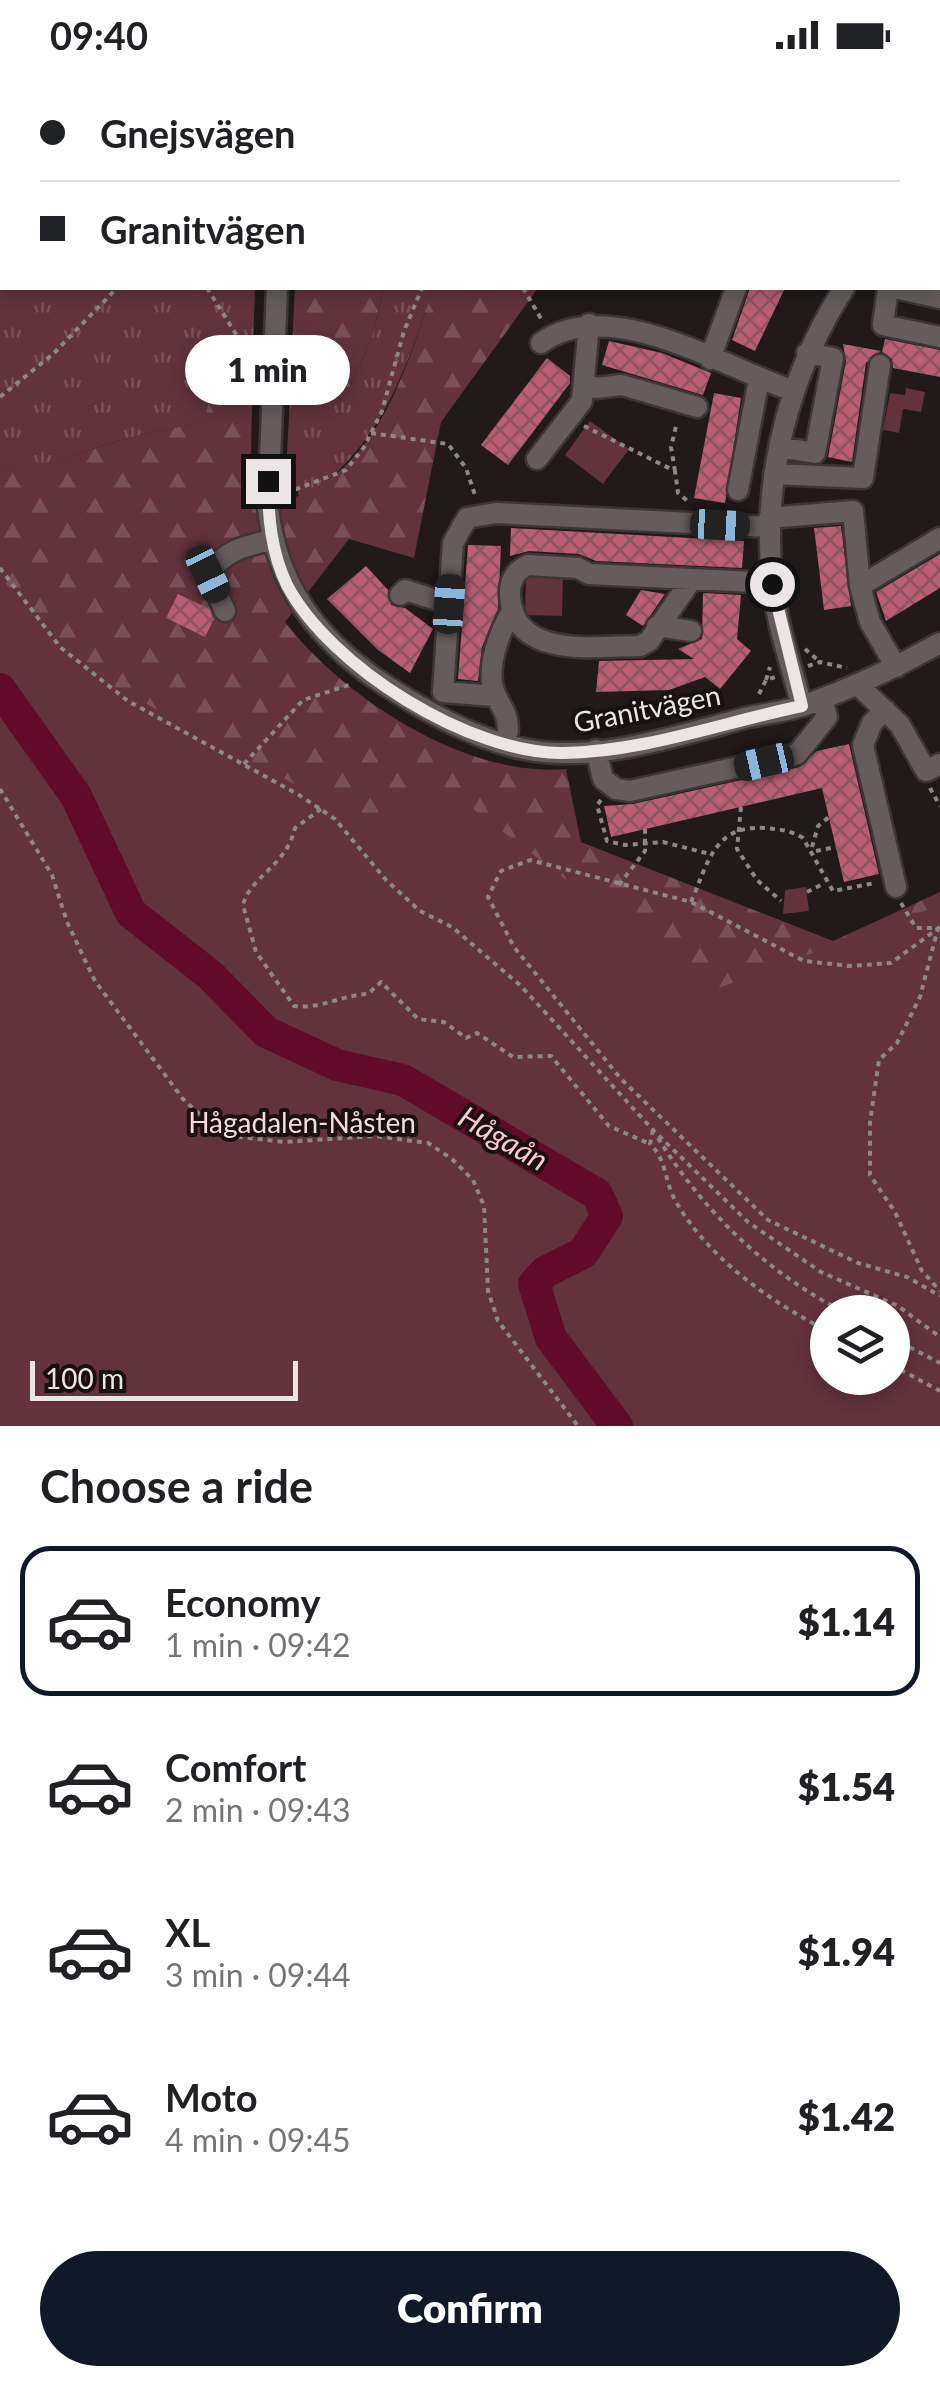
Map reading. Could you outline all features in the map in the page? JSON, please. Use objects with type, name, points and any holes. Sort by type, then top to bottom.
[{"type":"street","name":"Granitvägen","points":[[277,290],[268,454],[272,540],[286,582],[327,640],[398,694],[486,738],[524,750],[596,750],[802,706],[896,667],[940,643]]},
{"type":"street","points":[[710,359],[735,290]]},
{"type":"street","points":[[802,706],[772,584],[769,522],[779,446],[794,390],[807,353],[843,290]]},
{"type":"street","points":[[892,290],[883,325],[940,337]]},
{"type":"street","points":[[902,290],[940,298]]},
{"type":"street","points":[[537,459],[582,401],[589,324]]},
{"type":"street","points":[[549,337],[589,324],[647,334],[794,390]]},
{"type":"street","points":[[779,446],[815,453],[833,358],[807,353]]},
{"type":"street","points":[[774,474],[863,478],[880,365]]},
{"type":"street","points":[[738,490],[758,379]]},
{"type":"street","points":[[585,383],[596,388],[622,385],[690,405]]},
{"type":"street","points":[[496,696],[443,692],[453,543],[461,525],[496,513],[769,522],[853,512],[860,586],[870,622],[896,667]]},
{"type":"street","points":[[860,586],[940,538]]},
{"type":"street","points":[[225,611],[208,574],[218,559],[234,548],[272,540]]},
{"type":"street","points":[[692,578],[649,641],[640,646],[559,647],[536,637],[514,610],[509,592],[512,579],[528,565],[578,568],[589,574],[692,578],[772,584]]},
{"type":"street","points":[[400,595],[405,590],[449,604]]},
{"type":"street","points":[[508,731],[508,712],[496,696],[496,646],[514,610]]},
{"type":"street","points":[[657,626],[691,631]]},
{"type":"street","points":[[858,684],[892,713],[926,770],[940,764]]},
{"type":"street","points":[[596,750],[603,779],[630,791],[797,754],[827,718],[822,699]]},
{"type":"street","points":[[892,713],[872,723],[863,745],[895,883]]},
{"type":"path","points":[[0,397],[53,354],[115,290]]},
{"type":"path","points":[[207,290],[257,368],[258,352]]},
{"type":"path","points":[[281,494],[346,470],[371,433],[421,290]]},
{"type":"path","points":[[524,290],[549,337]]},
{"type":"path","points":[[690,405],[670,447],[678,494],[692,504]]},
{"type":"path","points":[[571,415],[586,427],[674,470]]},
{"type":"path","points":[[371,433],[448,444],[466,468],[479,516]]},
{"type":"path","points":[[0,568],[60,647],[100,680],[162,722],[244,764],[335,819],[386,880],[420,912],[452,927],[521,986],[653,1130],[748,1222],[820,1272],[898,1306],[940,1337]]},
{"type":"path","points":[[244,764],[302,700],[350,682],[364,692]]},
{"type":"path","points":[[612,786],[597,804],[602,833],[616,844],[663,842],[710,854]]},
{"type":"path","points":[[0,789],[52,875],[67,922],[95,981],[183,1099],[207,1121],[231,1136],[286,1142],[375,1136],[428,1143],[452,1159],[472,1180],[484,1206],[488,1291],[498,1321],[578,1426]]},
{"type":"path","points":[[741,807],[742,829],[737,849],[757,880],[781,901]]},
{"type":"path","points":[[321,809],[294,828],[292,842],[273,869],[256,882],[244,905],[256,952],[294,1006],[325,1007],[346,994],[368,994],[381,982],[418,1018],[444,1022],[466,1038],[477,1033],[513,1056],[552,1056],[609,1126],[650,1144],[661,1154],[673,1198],[699,1232],[770,1298],[810,1321]]},
{"type":"path","points":[[813,849],[818,826],[829,817]]},
{"type":"path","points":[[691,902],[710,854],[726,833],[742,829],[792,832],[813,849],[825,883],[833,891],[895,883],[916,928],[939,928]]},
{"type":"path","points":[[619,886],[635,870],[648,843],[645,830]]},
{"type":"path","points":[[813,849],[836,848]]},
{"type":"path","points":[[939,928],[891,963],[850,966],[804,961],[691,902],[530,860],[502,871],[488,897],[514,947],[622,1079],[768,1220],[858,1263],[907,1277],[940,1294]]},
{"type":"path","points":[[807,892],[825,883]]},
{"type":"path","points":[[939,928],[920,997],[896,1042],[879,1060],[870,1122],[870,1175],[895,1212],[922,1271],[940,1294]]},
{"type":"path","points":[[650,1144],[653,1130]]},
{"type":"path","points":[[653,1130],[681,1176],[746,1248],[818,1295]]},
{"type":"path","points":[[910,1347],[940,1362]]},
{"type":"path","points":[[910,1376],[940,1392]]},
{"type":"green space","points":[[0,290],[255,290],[253,344],[244,354],[222,348],[205,422],[129,438],[41,466],[0,466]]},
{"type":"green space","points":[[295,290],[384,290],[371,340],[350,387],[311,393],[290,388]]},
{"type":"green space","points":[[384,290],[432,290],[400,379],[370,434],[327,481],[300,500],[287,455],[290,395],[350,387],[371,340]]},
{"type":"green space","points":[[432,290],[537,290],[441,422],[414,558],[349,539],[285,622],[310,651],[373,704],[449,746],[488,761],[566,769],[581,842],[833,941],[940,892],[940,1372],[910,1334],[910,1295],[810,1295],[810,1298],[0,689],[0,466],[41,466],[129,438],[204,422],[222,347],[253,356],[250,508],[291,499],[325,482],[352,459],[374,431],[392,398]]},
{"type":"green space","points":[[906,388],[925,392],[921,412],[903,409],[899,433],[883,430],[890,393],[905,395]]},
{"type":"green space","points":[[590,421],[629,449],[603,484],[565,455]]},
{"type":"green space","name":"Hågadalen-Nåsten","points":[[0,573],[37,637],[90,673],[380,831],[421,769],[711,991],[940,905],[940,1426],[0,1426]]},
{"type":"green space","points":[[526,576],[563,577],[562,616],[525,615]]},
{"type":"green space","points":[[806,887],[809,911],[783,914],[785,890]]},
{"type":"building","points":[[749,290],[784,290],[755,351],[732,340]]},
{"type":"building","points":[[885,339],[940,350],[940,377],[893,368],[892,359],[882,352]]},
{"type":"building","points":[[609,341],[662,353],[711,373],[703,395],[602,365]]},
{"type":"building","points":[[843,344],[881,351],[866,363],[852,462],[828,457],[846,361]]},
{"type":"building","points":[[547,358],[570,376],[570,383],[508,465],[481,445]]},
{"type":"building","points":[[714,393],[741,398],[725,503],[694,498]]},
{"type":"building","points":[[841,526],[851,606],[824,610],[814,528]]},
{"type":"building","points":[[511,528],[744,541],[742,568],[596,561],[579,554],[529,551],[510,556]]},
{"type":"building","points":[[468,545],[501,546],[498,609],[482,647],[478,681],[458,679]]},
{"type":"building","points":[[940,554],[940,588],[886,621],[876,592]]},
{"type":"building","points":[[366,566],[388,590],[391,605],[405,608],[433,629],[410,673],[378,650],[327,599]]},
{"type":"building","points":[[641,590],[665,594],[643,626],[626,615]]},
{"type":"building","points":[[703,593],[741,595],[737,639],[751,651],[720,689],[705,677],[669,690],[596,692],[599,661],[694,659],[678,649],[702,639]]},
{"type":"building","points":[[178,594],[209,609],[214,619],[205,637],[166,618]]},
{"type":"building","points":[[849,744],[879,874],[844,882],[822,788],[611,837],[604,806],[633,804],[800,767],[817,751]]},
{"type":"waterway","name":"Hågaån","points":[[0,689],[76,796],[131,913],[210,975],[266,1032],[337,1065],[403,1080],[597,1194],[607,1216],[583,1253],[545,1272],[534,1284],[551,1338],[617,1426]]},
{"type":"route","points":[[268,481],[272,540],[286,582],[327,640],[398,694],[486,738],[524,750],[596,750],[664,739],[802,706],[772,584]]}]
